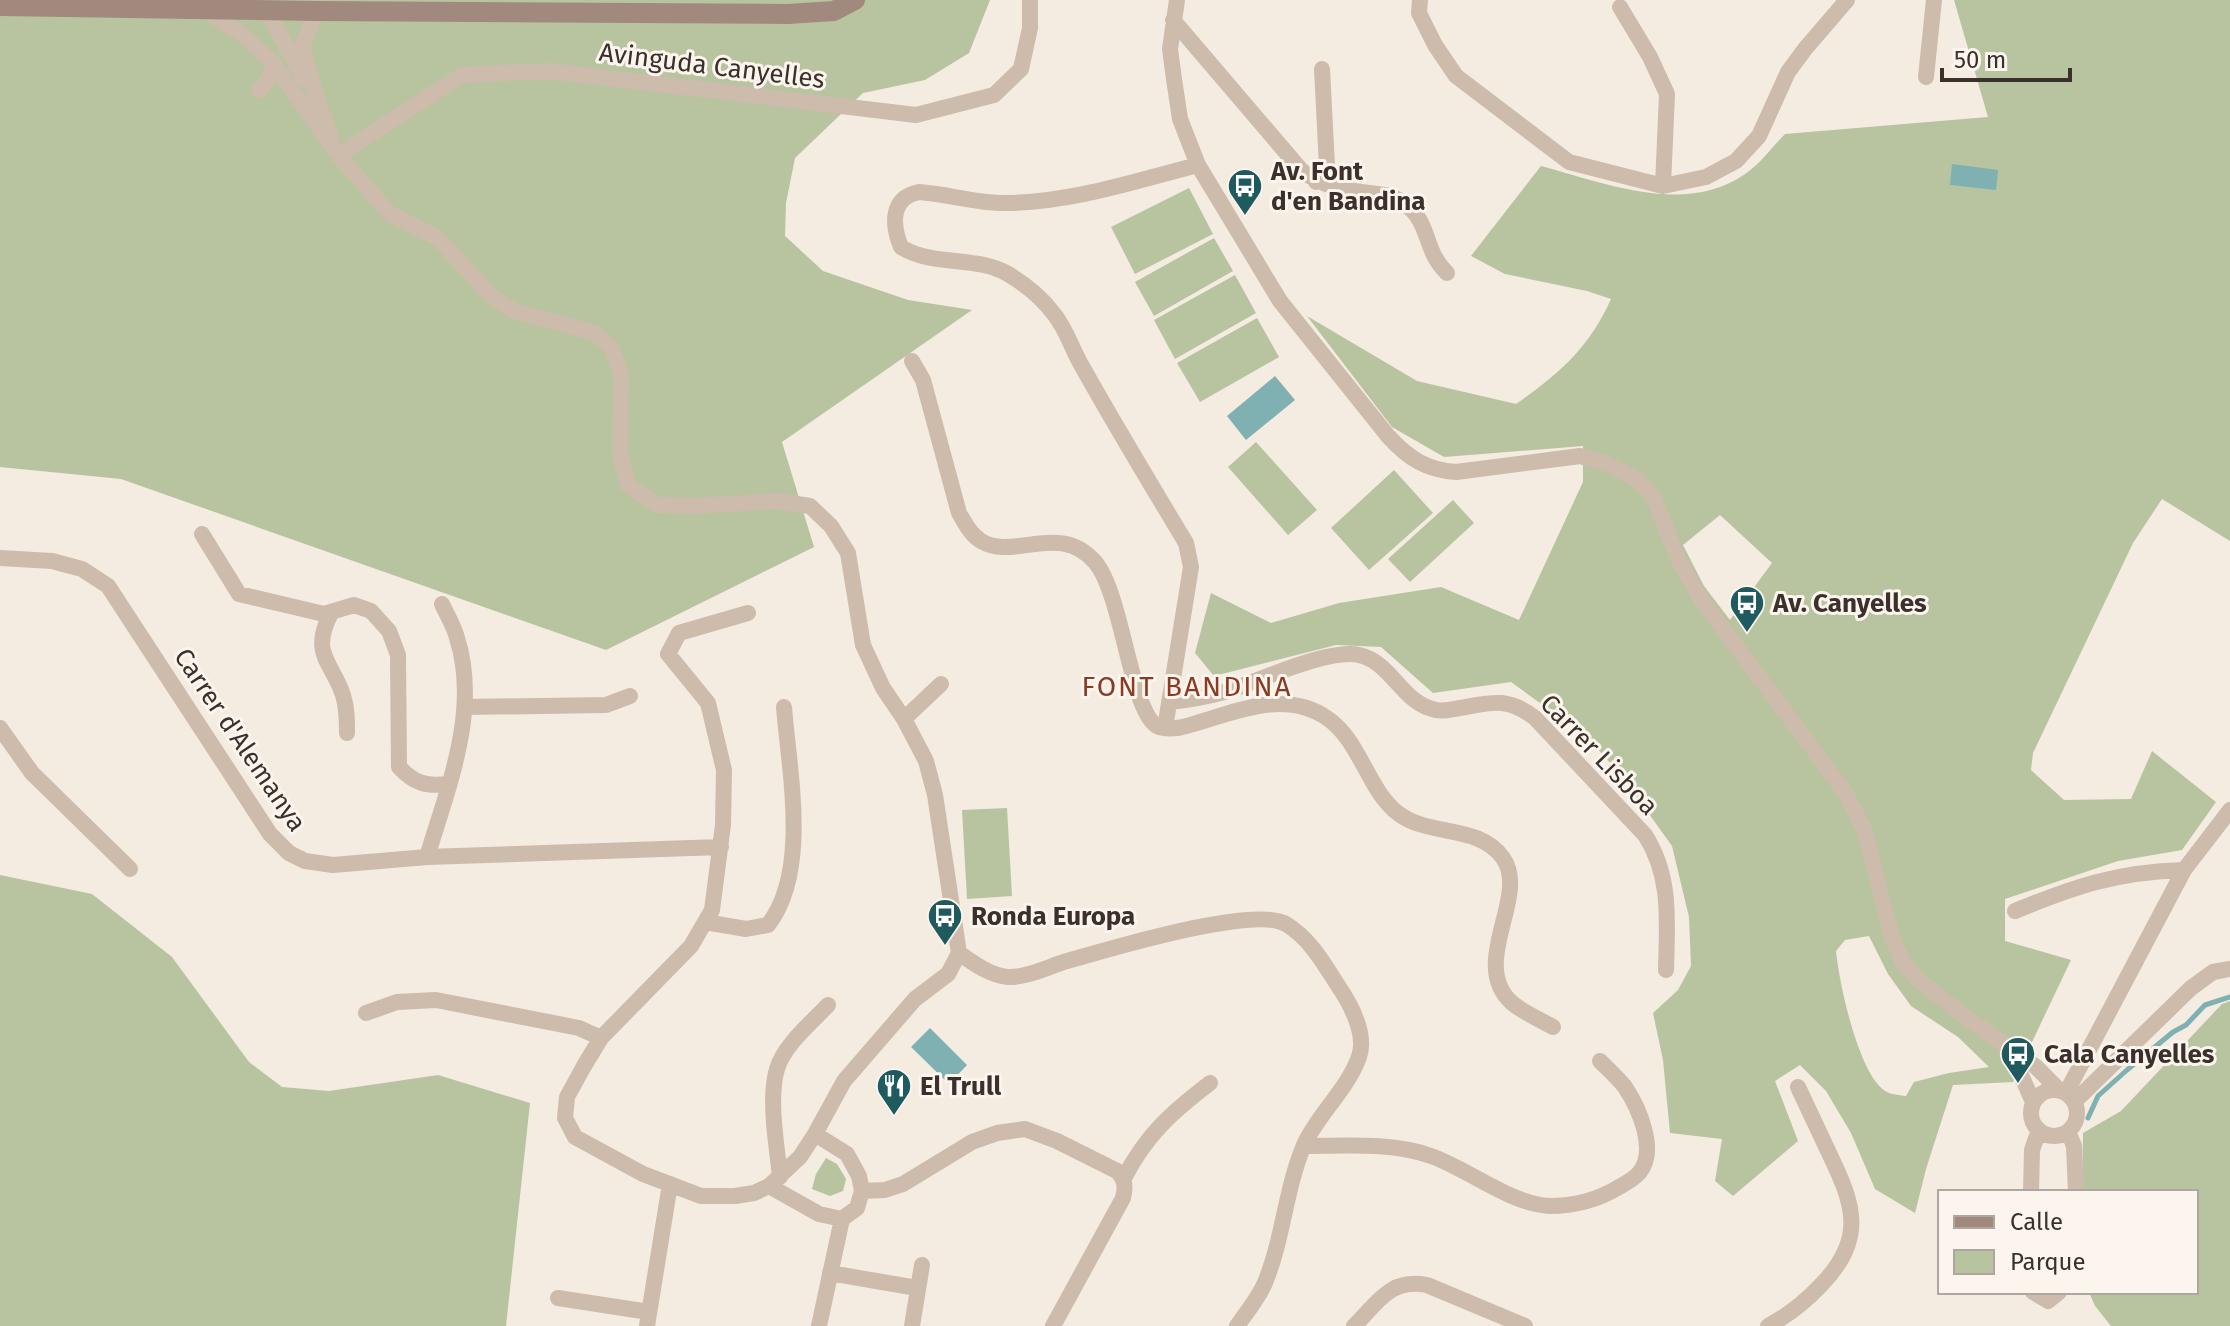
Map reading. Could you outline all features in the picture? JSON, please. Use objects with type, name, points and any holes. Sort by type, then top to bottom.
[{"type":"main road","points":[[0,6],[204,5],[317,11],[788,14],[834,11],[855,0]]},
{"type":"street","name":"Avinguda Canyelles","points":[[338,155],[462,75],[549,71],[916,115],[994,95],[1021,69],[1030,28],[1030,0]]},
{"type":"street","points":[[1177,0],[1170,49],[1180,119],[1198,165],[1280,301],[1404,454],[1424,466],[1456,472],[1580,456],[1608,464],[1636,479],[1653,496],[1679,561],[1701,599],[1847,795],[1864,829],[1892,937],[1903,963],[1920,981],[2035,1066],[2066,1095],[2076,1118],[2068,1131],[2053,1135],[2039,1130],[2031,1117],[2033,1102],[2017,1066],[1997,1039]]},
{"type":"street","points":[[1420,0],[1419,13],[1435,45],[1456,76],[1569,162],[1663,186],[1706,177],[1736,161],[1759,136],[1796,60],[1847,0]]},
{"type":"street","points":[[1926,77],[1934,0]]},
{"type":"street","points":[[204,5],[241,33],[274,64],[338,155],[389,213],[438,238],[490,295],[514,311],[595,333],[612,349],[621,374],[620,456],[628,485],[657,505],[777,501],[810,506],[831,526],[848,553],[863,645],[883,688],[926,761],[935,795],[959,953],[948,974],[915,999],[844,1081],[800,1157],[775,1182],[754,1193],[701,1196],[643,1174],[575,1137],[565,1118],[567,1097],[601,1038],[691,946],[712,910],[721,847],[724,770],[708,703],[668,654],[679,633],[748,613]]},
{"type":"street","points":[[1620,7],[1650,57],[1667,94],[1663,186]]},
{"type":"street","points":[[266,10],[319,105]]},
{"type":"street","points":[[317,11],[302,46],[338,155]]},
{"type":"street","points":[[1173,20],[1301,170],[1316,182],[1391,196],[1401,201],[1420,218],[1434,258],[1447,273]]},
{"type":"street","points":[[259,91],[268,80],[274,64]]},
{"type":"street","points":[[1316,182],[1327,166],[1322,69]]},
{"type":"street","points":[[1165,728],[1191,567],[1186,543],[1081,365],[1063,325],[1036,295],[1003,271],[988,265],[914,255],[901,247],[893,221],[901,202],[910,194],[919,192],[979,202],[1009,203],[1064,197],[1198,165]]},
{"type":"street","points":[[912,361],[923,380],[959,513],[968,530],[983,542],[1006,546],[1063,543],[1094,560],[1109,584],[1139,701],[1155,726],[1180,728],[1241,709],[1273,703],[1309,707],[1330,720],[1346,737],[1387,803],[1400,815],[1427,826],[1477,837],[1493,847],[1504,859],[1510,877],[1496,956],[1498,981],[1510,1001],[1553,1027]]},
{"type":"street","points":[[202,534],[239,594],[324,614],[354,605],[371,611],[389,631],[398,655],[399,767],[411,780],[430,787],[448,784]]},
{"type":"street","name":"Carrer d'Alemanya","points":[[0,558],[52,561],[82,569],[108,586],[270,834],[289,853],[305,861],[333,865],[427,857],[721,847]]},
{"type":"street","points":[[427,857],[466,707],[465,675],[457,637],[442,604]]},
{"type":"street","points":[[331,613],[322,639],[321,653],[342,692],[347,711],[347,733]]},
{"type":"street","name":"Carrer Lisboa","points":[[1170,702],[1224,692],[1330,656],[1354,654],[1373,658],[1414,701],[1426,708],[1441,711],[1501,702],[1524,710],[1645,835],[1657,854],[1667,904],[1666,970]]},
{"type":"street","points":[[904,719],[941,684]]},
{"type":"street","points":[[466,707],[606,705],[630,696]]},
{"type":"street","points":[[705,922],[746,929],[768,925],[780,909],[792,856],[784,707]]},
{"type":"street","points":[[0,728],[32,773],[130,869]]},
{"type":"street","points":[[2066,1095],[2184,870],[2230,810]]},
{"type":"street","points":[[2015,911],[2080,885],[2142,871],[2184,870]]},
{"type":"street","points":[[959,953],[979,967],[1008,977],[1121,945],[1229,922],[1266,919],[1287,925],[1322,960],[1341,990],[1361,1037],[1359,1058],[1304,1146],[1263,1288],[1237,1326]]},
{"type":"street","points":[[2066,1095],[2191,988],[2213,972],[2230,969]]},
{"type":"street","points":[[366,1013],[397,1002],[436,1000],[579,1028],[601,1038]]},
{"type":"street","points":[[775,1182],[774,1086],[777,1068],[786,1053],[828,1005]]},
{"type":"street","points":[[1304,1146],[1405,1149],[1451,1165],[1532,1203],[1548,1206],[1595,1199],[1635,1177],[1647,1156],[1647,1144],[1629,1096],[1600,1061]]},
{"type":"street","points":[[1124,1178],[1138,1151],[1158,1127],[1210,1083]]},
{"type":"street","points":[[1768,1326],[1801,1305],[1830,1276],[1849,1240],[1852,1227],[1847,1192],[1798,1087]]},
{"type":"street","points":[[2033,1102],[2049,1090],[2066,1095]]},
{"type":"street","points":[[862,1191],[885,1190],[903,1184],[972,1142],[997,1133],[1025,1129],[1110,1166],[1124,1178],[1126,1188],[1115,1216],[1053,1326]]},
{"type":"street","points":[[2031,1190],[2032,1150],[2039,1130]]},
{"type":"street","points":[[2068,1131],[2074,1146],[2076,1190]]},
{"type":"street","points":[[815,1134],[847,1154],[859,1176],[862,1191],[857,1208],[842,1219],[819,1326]]},
{"type":"street","points":[[775,1182],[819,1214],[842,1219]]},
{"type":"street","points":[[558,1298],[648,1319],[670,1184]]},
{"type":"street","points":[[912,1326],[922,1265]]},
{"type":"street","points":[[830,1273],[917,1288]]},
{"type":"street","points":[[1354,1326],[1391,1289],[1413,1282],[1440,1290],[1525,1326]]},
{"type":"street","points":[[2036,1294],[2048,1301],[2057,1294]]},
{"type":"green space","points":[[0,0],[990,0],[969,53],[925,80],[863,93],[795,158],[786,203],[785,236],[823,271],[908,300],[972,310],[782,442],[814,547],[606,650],[121,479],[0,467]]},
{"type":"green space","points":[[1954,0],[2230,0],[2230,541],[2162,499],[2133,543],[2033,753],[2031,770],[2064,800],[2131,799],[2152,751],[2216,802],[2182,850],[2118,861],[2005,899],[2005,941],[2071,960],[2013,1082],[1953,1085],[1915,1213],[1875,1189],[1851,1133],[1826,1091],[1800,1065],[1775,1081],[1798,1141],[1733,1196],[1715,1181],[1722,1139],[1670,1133],[1663,1060],[1653,1013],[1678,990],[1691,966],[1689,917],[1672,846],[1621,775],[1587,737],[1511,682],[1433,693],[1381,647],[1336,645],[1214,676],[1195,653],[1211,593],[1271,623],[1339,603],[1441,587],[1519,620],[1583,482],[1583,446],[1444,457],[1392,427],[1307,316],[1417,381],[1516,404],[1546,382],[1583,346],[1611,299],[1505,274],[1471,256],[1541,166],[1644,192],[1697,193],[1722,186],[1745,174],[1785,134],[1988,117]],"holes":[[[1720,515],[1772,563],[1730,620],[1704,586],[1683,545]],[[1869,936],[1888,974],[1911,1006],[1958,1037],[1989,1067],[1914,1082],[1906,1096],[1889,1093],[1877,1083],[1852,1028],[1836,951],[1845,940]]]},
{"type":"green space","points":[[1189,188],[1213,234],[1135,274],[1111,227]]},
{"type":"green space","points":[[1214,238],[1233,271],[1154,316],[1135,282]]},
{"type":"green space","points":[[1235,275],[1256,313],[1175,359],[1154,320]]},
{"type":"green space","points":[[1257,318],[1279,357],[1200,402],[1177,363]]},
{"type":"green space","points":[[1256,442],[1317,510],[1288,535],[1228,467]]},
{"type":"green space","points":[[1394,470],[1433,513],[1369,570],[1331,528]]},
{"type":"green space","points":[[1453,500],[1474,523],[1410,582],[1388,559]]},
{"type":"green space","points":[[1007,808],[1012,896],[967,899],[962,810]]},
{"type":"green space","points":[[0,875],[92,894],[172,957],[249,1062],[282,1087],[329,1091],[438,1075],[530,1103],[506,1326],[0,1326]]},
{"type":"green space","points":[[2230,1001],[2230,1326],[2111,1326],[2090,1294],[2198,1294],[2198,1190],[2082,1190],[2083,1133],[2121,1111],[2222,1004]]},
{"type":"green space","points":[[826,1158],[837,1164],[846,1179],[843,1191],[830,1196],[812,1189],[816,1174]]},
{"type":"water","points":[[1952,164],[1998,170],[1996,190],[1950,185]]},
{"type":"water","points":[[1275,376],[1295,400],[1246,440],[1227,416]]},
{"type":"water","points":[[930,1028],[967,1065],[949,1084],[911,1047]]},
{"type":"waterway","points":[[2088,1118],[2098,1096],[2127,1070],[2186,1025],[2205,1005],[2230,997]]},
{"type":"place","name":"Av. Font d'en Bandina","points":[[1245,217]]},
{"type":"place","name":"Av. Canyelles","points":[[1747,634]]},
{"type":"place","name":"Ronda Europa","points":[[945,947]]},
{"type":"place","name":"Cala Canyelles","points":[[2018,1085]]},
{"type":"place","name":"El Trull","points":[[894,1117]]},
{"type":"district","name":"FONT BANDINA","points":[[1187,686]]}]
